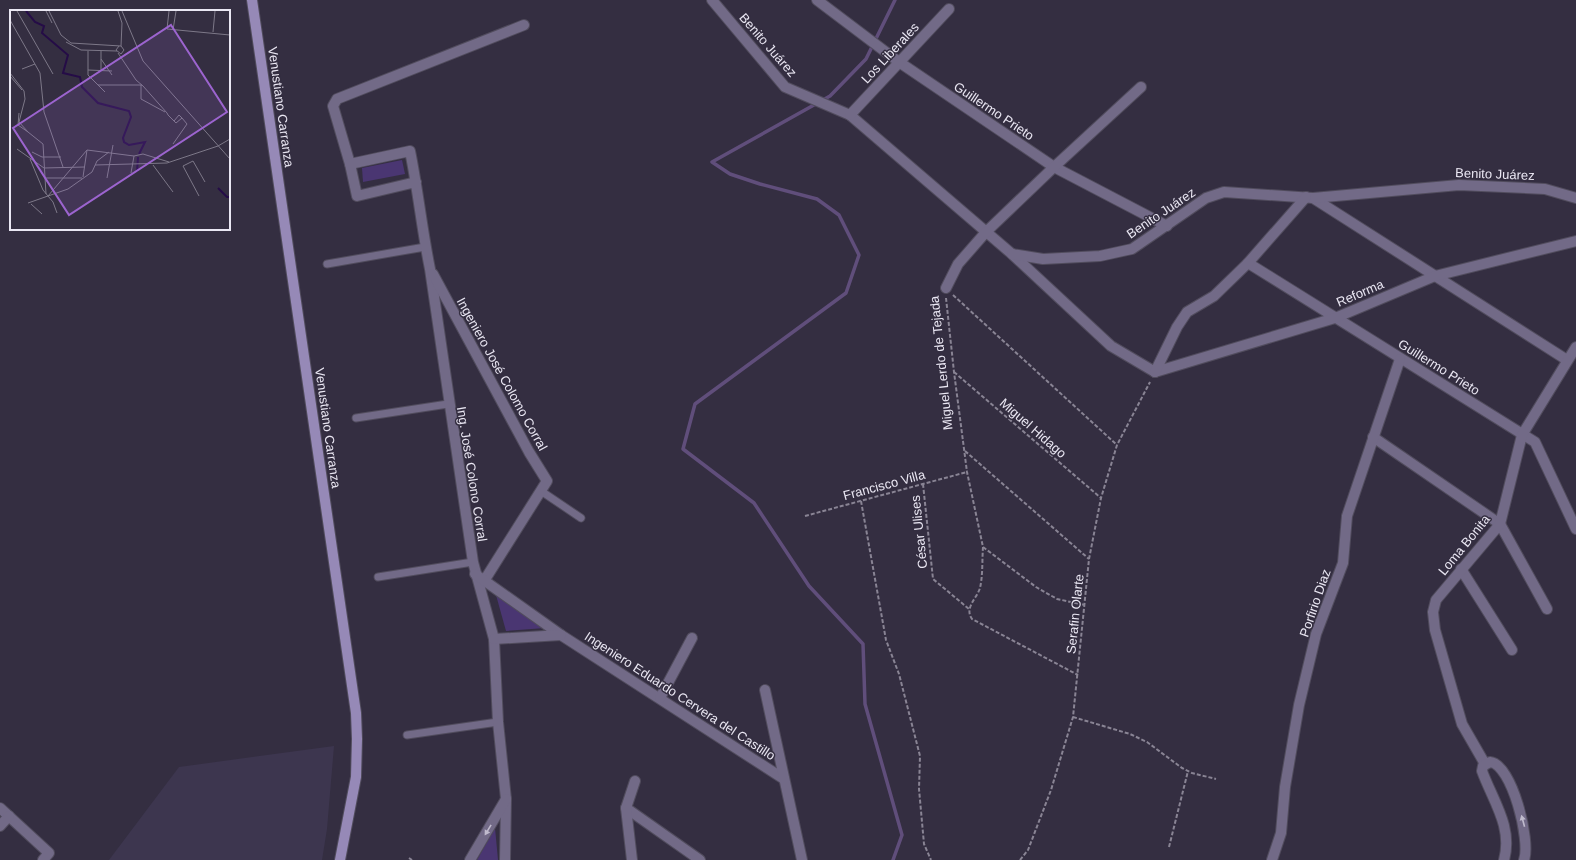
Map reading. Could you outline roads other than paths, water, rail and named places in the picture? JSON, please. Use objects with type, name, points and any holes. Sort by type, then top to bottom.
[{"type":"main road","name":"Venustiano Carranza","points":[[252,0],[356,713],[356,777],[340,860]]},
{"type":"street","name":"Benito Juárez","points":[[712,0],[785,87],[850,115],[1012,254],[1043,259],[1100,256],[1132,249],[1206,198],[1224,192],[1310,198],[1459,185],[1545,189],[1576,198]]},
{"type":"street","name":"Guillermo Prieto","points":[[817,0],[898,62],[1054,167],[1167,226]]},
{"type":"street","name":"Los Liberales","points":[[850,115],[949,9]]},
{"type":"street","points":[[416,182],[357,196],[350,164],[333,106],[337,99],[524,25]]},
{"type":"street","name":"Miguel Lerdo de Tejada","points":[[946,288],[958,264],[986,232],[1054,167],[1142,88]]},
{"type":"street","name":"Ing. José Colono Corral","points":[[350,164],[410,151],[430,268],[448,404],[475,574],[494,639],[498,722],[506,799],[505,860]]},
{"type":"street","points":[[1012,254],[1112,346],[1155,372],[1177,327],[1187,312],[1214,296],[1310,198],[1568,360]]},
{"type":"street","name":"Reforma","points":[[1155,372],[1335,318],[1435,276],[1576,241]]},
{"type":"street","name":"Guillermo Prieto","points":[[1248,263],[1535,442],[1576,529]]},
{"type":"street","name":"Ingeniero José Colomo Corral","points":[[430,268],[547,481],[484,581]]},
{"type":"street","name":"Loma Bonita","points":[[1504,860],[1506,830],[1499,806],[1482,772],[1485,764],[1462,724],[1435,630],[1433,612],[1436,600],[1500,524],[1522,435],[1576,347]]},
{"type":"street","name":"Porfirio Diaz","points":[[1272,860],[1281,834],[1285,787],[1299,705],[1316,634],[1342,563],[1347,516],[1400,358]]},
{"type":"street","points":[[1373,437],[1500,524],[1547,609]]},
{"type":"street","points":[[1461,569],[1512,650]]},
{"type":"street","name":"Ingeniero Eduardo Cervera del Castillo","points":[[475,574],[562,635],[784,779]]},
{"type":"street","points":[[494,639],[562,635]]},
{"type":"street","points":[[660,698],[692,638]]},
{"type":"street","points":[[765,690],[802,860]]},
{"type":"street","points":[[1485,764],[1490,762],[1498,764],[1503,770],[1517,802],[1525,827],[1524,860]]},
{"type":"street","points":[[632,860],[626,808],[635,781]]},
{"type":"street","points":[[470,860],[506,799]]},
{"type":"street","points":[[0,808],[49,853],[43,860]]},
{"type":"street","points":[[626,808],[700,860]]},
{"type":"street","points":[[0,826],[9,816]]},
{"type":"lane","points":[[327,264],[426,247]]},
{"type":"lane","points":[[356,418],[448,404]]},
{"type":"lane","points":[[541,491],[581,518]]},
{"type":"lane","points":[[378,577],[473,562]]},
{"type":"lane","points":[[407,735],[498,722]]},
{"type":"waterway","points":[[893,860],[902,835],[865,704],[863,644],[809,586],[754,503],[683,449],[695,404],[846,293],[859,255],[839,215],[817,199],[760,184],[730,174],[712,162],[830,96],[866,59],[895,0]]}]
